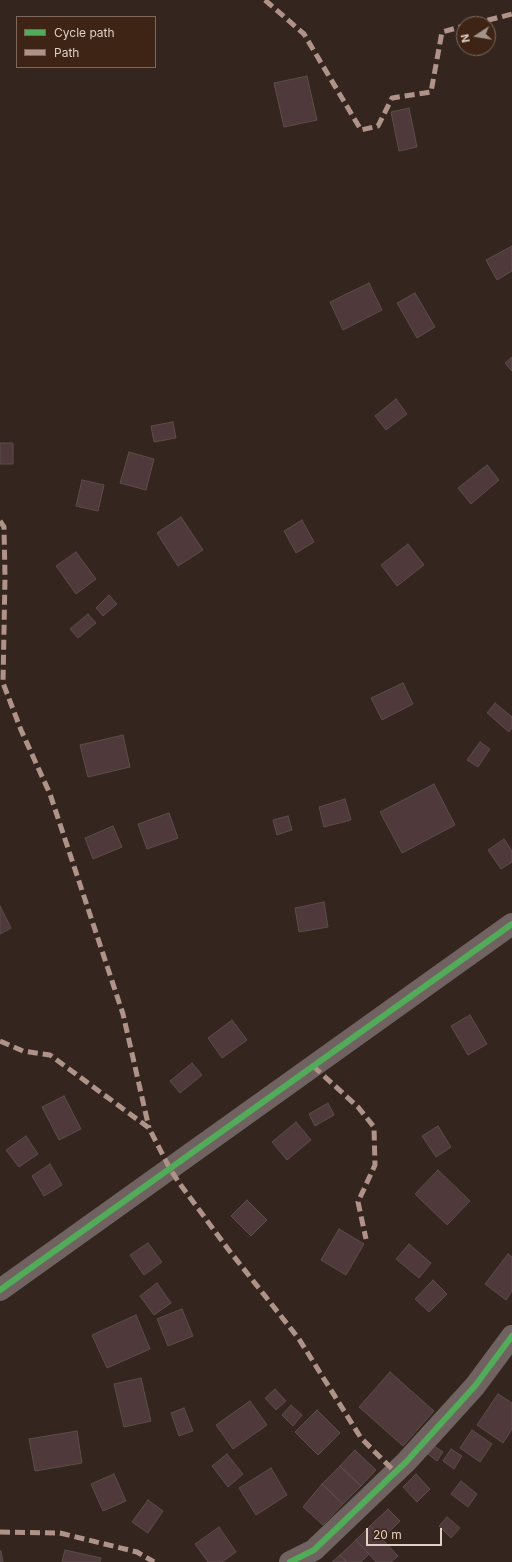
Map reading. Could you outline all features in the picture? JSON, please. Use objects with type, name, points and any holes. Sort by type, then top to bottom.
[{"type":"street","points":[[0,1290],[512,924]]},
{"type":"street","points":[[290,1562],[314,1550],[406,1462],[475,1386],[512,1336]]},
{"type":"building","points":[[307,76],[317,120],[284,127],[274,83]]},
{"type":"building","points":[[409,108],[417,147],[399,151],[391,112]]},
{"type":"building","points":[[512,246],[512,271],[497,280],[486,260]]},
{"type":"building","points":[[369,283],[382,310],[343,330],[330,302]]},
{"type":"building","points":[[415,293],[435,327],[417,338],[397,303]]},
{"type":"building","points":[[512,357],[512,371],[505,363]]},
{"type":"building","points":[[396,399],[407,414],[386,430],[375,416]]},
{"type":"building","points":[[173,422],[176,438],[154,442],[151,426]]},
{"type":"building","points":[[0,443],[13,443],[13,464],[0,464]]},
{"type":"building","points":[[129,452],[154,459],[146,490],[120,483]]},
{"type":"building","points":[[487,465],[499,480],[471,504],[458,488]]},
{"type":"building","points":[[82,480],[104,485],[98,511],[76,506]]},
{"type":"building","points":[[181,517],[203,550],[178,566],[157,533]]},
{"type":"building","points":[[302,520],[314,542],[296,553],[284,531]]},
{"type":"building","points":[[408,544],[424,565],[397,586],[381,565]]},
{"type":"building","points":[[76,552],[96,579],[76,594],[56,566]]},
{"type":"building","points":[[109,595],[117,604],[103,616],[96,608]]},
{"type":"building","points":[[88,614],[96,623],[78,638],[70,629]]},
{"type":"building","points":[[403,683],[413,704],[382,720],[371,698]]},
{"type":"building","points":[[495,703],[512,717],[512,728],[509,732],[487,713]]},
{"type":"building","points":[[123,735],[130,767],[88,777],[80,745]]},
{"type":"building","points":[[480,742],[490,749],[478,767],[467,760]]},
{"type":"building","points":[[434,784],[455,825],[402,853],[380,812]]},
{"type":"building","points":[[345,799],[351,820],[324,827],[319,807]]},
{"type":"building","points":[[169,813],[178,838],[147,849],[138,824]]},
{"type":"building","points":[[288,816],[292,830],[277,835],[273,820]]},
{"type":"building","points":[[113,826],[122,847],[93,859],[85,838]]},
{"type":"building","points":[[504,839],[512,851],[512,862],[501,869],[488,850]]},
{"type":"building","points":[[324,902],[328,927],[299,932],[295,908]]},
{"type":"building","points":[[0,906],[11,928],[0,934]]},
{"type":"building","points":[[470,1015],[487,1044],[468,1055],[451,1026]]},
{"type":"building","points":[[232,1020],[247,1040],[222,1058],[208,1038]]},
{"type":"building","points":[[192,1063],[202,1075],[180,1093],[170,1081]]},
{"type":"building","points":[[64,1096],[81,1129],[59,1140],[42,1107]]},
{"type":"building","points":[[328,1103],[334,1115],[315,1126],[309,1114]]},
{"type":"building","points":[[296,1122],[311,1140],[287,1160],[272,1142]]},
{"type":"building","points":[[438,1126],[451,1147],[436,1157],[422,1136]]},
{"type":"building","points":[[26,1136],[38,1154],[19,1167],[6,1150]]},
{"type":"building","points":[[50,1164],[62,1185],[44,1196],[32,1176]]},
{"type":"building","points":[[438,1170],[470,1201],[447,1225],[415,1194]]},
{"type":"building","points":[[247,1200],[267,1220],[251,1236],[231,1216]]},
{"type":"building","points":[[339,1229],[364,1244],[346,1275],[321,1260]]},
{"type":"building","points":[[148,1243],[162,1262],[144,1275],[130,1255]]},
{"type":"building","points":[[409,1244],[431,1263],[419,1278],[396,1259]]},
{"type":"building","points":[[508,1254],[512,1257],[512,1291],[506,1300],[485,1284]]},
{"type":"building","points":[[433,1280],[447,1294],[429,1312],[415,1299]]},
{"type":"building","points":[[157,1283],[171,1303],[154,1315],[140,1296]]},
{"type":"building","points":[[182,1309],[193,1336],[168,1346],[157,1319]]},
{"type":"building","points":[[136,1315],[150,1349],[107,1368],[92,1335]]},
{"type":"building","points":[[390,1372],[434,1411],[403,1446],[359,1407]]},
{"type":"building","points":[[141,1378],[151,1421],[124,1427],[114,1384]]},
{"type":"building","points":[[275,1389],[286,1401],[276,1410],[265,1398]]},
{"type":"building","points":[[498,1394],[512,1403],[512,1429],[503,1443],[477,1425]]},
{"type":"building","points":[[250,1401],[267,1425],[233,1449],[216,1425]]},
{"type":"building","points":[[291,1405],[302,1415],[293,1426],[282,1415]]},
{"type":"building","points":[[184,1408],[193,1431],[179,1436],[171,1413]]},
{"type":"building","points":[[317,1410],[340,1433],[318,1455],[295,1432]]},
{"type":"building","points":[[472,1430],[492,1444],[480,1462],[460,1448]]},
{"type":"building","points":[[77,1431],[82,1463],[35,1471],[29,1439]]},
{"type":"building","points":[[434,1446],[443,1452],[437,1461],[428,1454]]},
{"type":"building","points":[[451,1449],[462,1456],[454,1469],[443,1461]]},
{"type":"building","points":[[355,1450],[376,1470],[361,1486],[340,1466]]},
{"type":"building","points":[[227,1454],[243,1474],[228,1487],[212,1466]]},
{"type":"building","points":[[340,1466],[361,1486],[343,1504],[322,1484]]},
{"type":"building","points":[[271,1468],[287,1495],[256,1515],[239,1488]]},
{"type":"building","points":[[114,1474],[126,1501],[103,1511],[91,1484]]},
{"type":"building","points":[[416,1474],[430,1489],[417,1502],[403,1487]]},
{"type":"building","points":[[461,1481],[477,1494],[468,1507],[451,1494]]},
{"type":"building","points":[[322,1484],[343,1504],[323,1525],[303,1507]]},
{"type":"building","points":[[148,1500],[163,1511],[148,1533],[132,1522]]},
{"type":"building","points":[[388,1509],[400,1521],[382,1539],[370,1526]]},
{"type":"building","points":[[447,1517],[460,1528],[451,1538],[439,1526]]},
{"type":"building","points":[[370,1526],[398,1556],[391,1562],[376,1562],[356,1540]]},
{"type":"building","points":[[219,1527],[236,1552],[222,1562],[208,1562],[195,1544]]},
{"type":"building","points":[[356,1540],[369,1554],[361,1562],[347,1562],[340,1555]]},
{"type":"building","points":[[65,1550],[101,1558],[100,1562],[62,1562]]},
{"type":"building","points":[[1,1551],[3,1562],[0,1562]]},
{"type":"building","points":[[340,1555],[346,1562],[332,1562]]},
{"type":"marked path","points":[[265,0],[304,34],[361,130],[378,126],[392,98],[431,92],[442,32],[456,28]]},
{"type":"marked path","points":[[496,18],[512,14]]},
{"type":"marked path","points":[[0,521],[4,527],[5,577],[3,683],[21,730],[50,794],[123,1014],[149,1128]]},
{"type":"marked path","points":[[0,1041],[23,1051],[50,1055],[149,1128],[170,1169],[180,1184],[228,1249],[299,1339],[361,1438],[395,1472]]},
{"type":"marked path","points":[[313,1066],[358,1107],[374,1127],[375,1165],[358,1202],[366,1239]]},
{"type":"marked path","points":[[0,1532],[60,1533],[137,1552],[154,1562]]},
{"type":"cycle path","points":[[0,1290],[512,924]]},
{"type":"cycle path","points":[[290,1562],[314,1550],[406,1462],[475,1386],[512,1336]]}]
